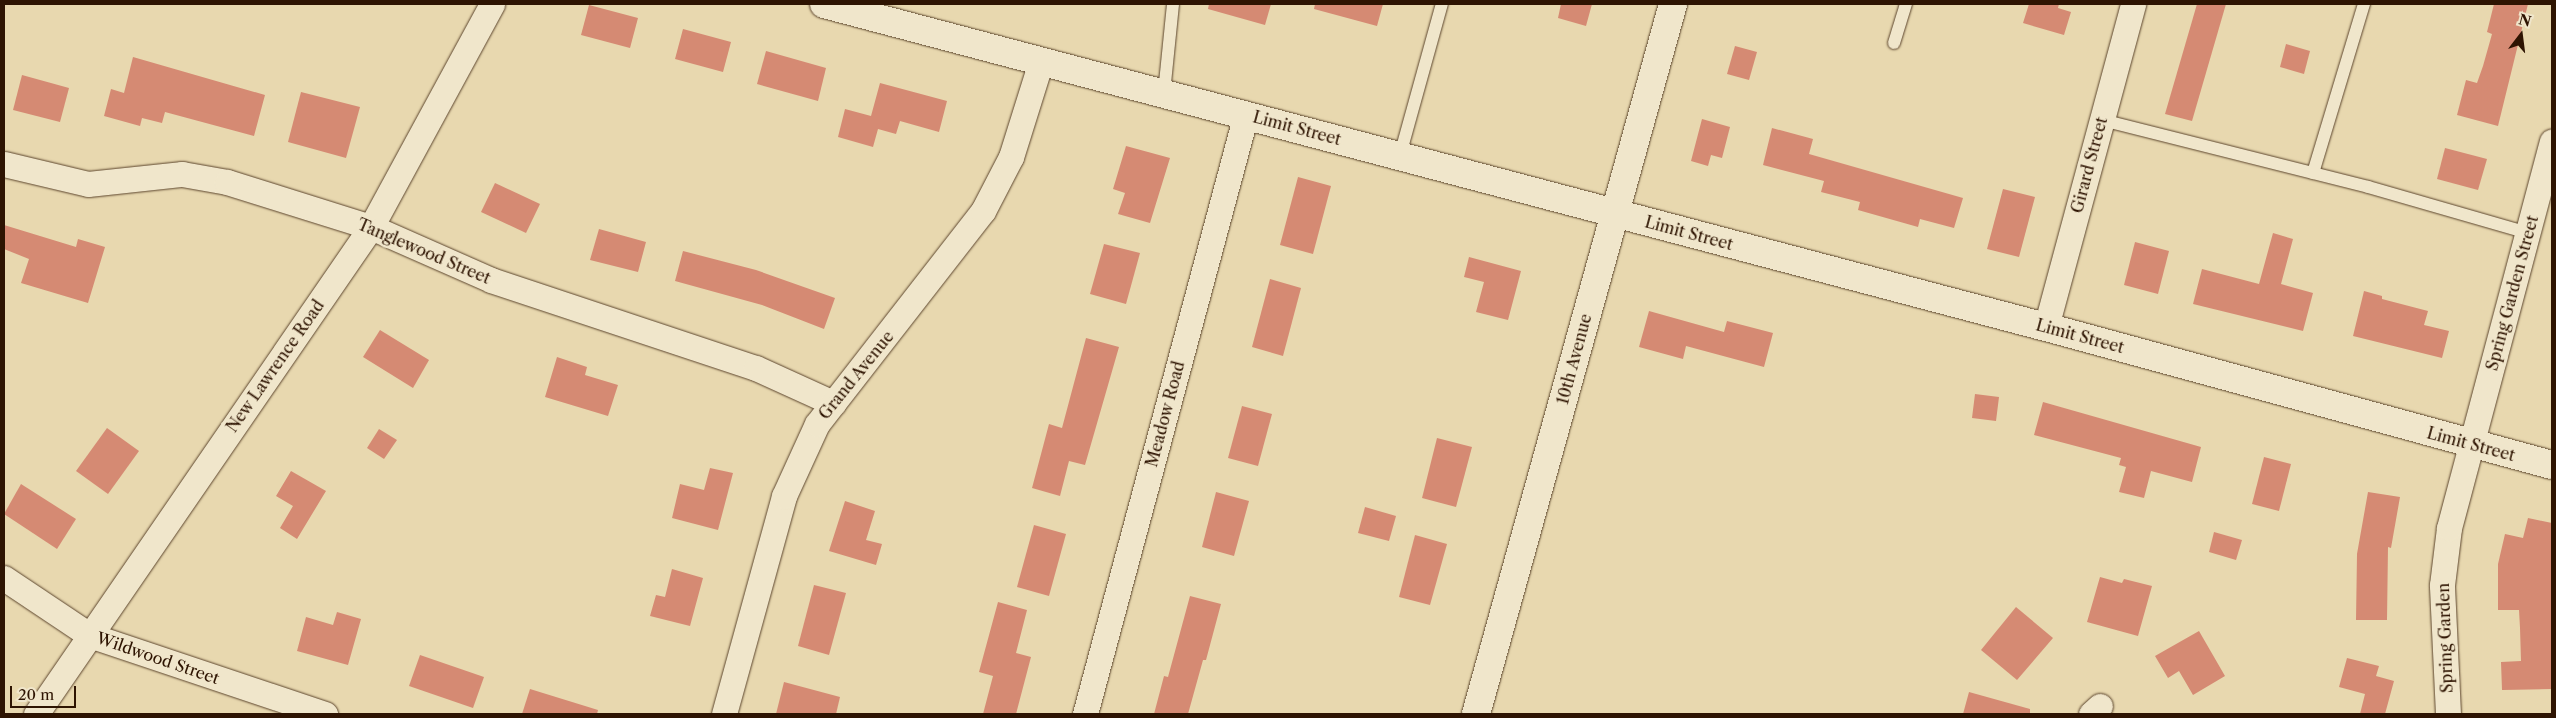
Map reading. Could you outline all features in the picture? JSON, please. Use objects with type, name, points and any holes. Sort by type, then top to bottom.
[{"type":"street","name":"New Lawrence Road","points":[[36,714],[371,227],[492,4]]},
{"type":"street","name":"Limit Street","points":[[824,4],[2046,327],[2552,465]]},
{"type":"street","name":"10th Avenue","points":[[1476,714],[1673,4]]},
{"type":"street","name":"Girard Street","points":[[2046,327],[2133,4]]},
{"type":"street","name":"Grand Avenue","points":[[724,714],[784,496],[817,424],[983,210],[1011,157],[1041,61]]},
{"type":"street","name":"Meadow Road","points":[[1085,714],[1246,114]]},
{"type":"street","name":"Spring Garden Street","points":[[2471,444],[2552,141]]},
{"type":"street","name":"Tanglewood Street","points":[[4,164],[88,184],[136,178],[191,176],[227,182],[371,227],[491,280],[747,365],[833,403]]},
{"type":"street","name":"Spring Garden","points":[[2448,714],[2442,586],[2450,528],[2471,444]]},
{"type":"street","name":"Wildwood Street","points":[[4,578],[90,635],[324,714]]},
{"type":"lane","points":[[1164,93],[1173,4]]},
{"type":"lane","points":[[1400,156],[1442,4]]},
{"type":"lane","points":[[1894,43],[1906,4]]},
{"type":"lane","points":[[2313,174],[2364,4]]},
{"type":"lane","points":[[2102,120],[2313,174],[2528,233]]},
{"type":"building","points":[[1209,4],[1271,4],[1265,25],[1208,9]]},
{"type":"building","points":[[1315,4],[1383,4],[1377,26],[1314,9]]},
{"type":"building","points":[[1561,4],[1592,4],[1586,26],[1558,18]]},
{"type":"building","points":[[2029,4],[2059,4],[2058,8],[2071,12],[2064,35],[2023,23]]},
{"type":"building","points":[[2197,4],[2226,4],[2192,121],[2165,114]]},
{"type":"building","points":[[2494,4],[2528,4],[2498,126],[2457,115],[2466,80],[2477,83],[2483,66],[2492,34],[2487,32]]},
{"type":"building","points":[[589,5],[638,18],[630,48],[581,35]]},
{"type":"building","points":[[683,29],[731,42],[723,72],[675,59]]},
{"type":"building","points":[[2286,44],[2310,51],[2304,74],[2280,67]]},
{"type":"building","points":[[1735,46],[1757,52],[1749,80],[1727,74]]},
{"type":"building","points":[[766,51],[826,68],[818,101],[757,84]]},
{"type":"building","points":[[133,57],[265,95],[254,136],[165,112],[162,123],[142,118],[140,126],[104,116],[111,89],[124,93]]},
{"type":"building","points":[[22,75],[69,88],[60,122],[13,110]]},
{"type":"building","points":[[880,83],[947,101],[939,132],[900,121],[896,134],[878,129],[873,147],[838,137],[845,109],[871,116]]},
{"type":"building","points":[[301,92],[360,107],[346,158],[288,142]]},
{"type":"building","points":[[1702,119],[1730,127],[1722,158],[1711,155],[1708,166],[1691,161]]},
{"type":"building","points":[[1772,128],[1813,139],[1809,154],[1963,198],[1954,228],[1920,219],[1918,227],[1858,210],[1860,202],[1821,192],[1824,181],[1763,165]]},
{"type":"building","points":[[1126,146],[1170,158],[1150,223],[1118,214],[1125,193],[1113,189]]},
{"type":"building","points":[[2445,148],[2487,159],[2478,190],[2437,179]]},
{"type":"building","points":[[1298,177],[1331,186],[1313,254],[1280,245]]},
{"type":"building","points":[[495,183],[540,204],[526,233],[481,212]]},
{"type":"building","points":[[2003,189],[2035,197],[2019,257],[1987,249]]},
{"type":"building","points":[[4,225],[76,247],[78,239],[105,247],[88,303],[21,283],[29,259],[4,249]]},
{"type":"building","points":[[599,229],[646,242],[638,272],[590,260]]},
{"type":"building","points":[[2273,233],[2293,239],[2281,284],[2313,293],[2303,331],[2193,304],[2202,269],[2259,284]]},
{"type":"building","points":[[2135,242],[2169,251],[2158,294],[2124,285]]},
{"type":"building","points":[[1104,244],[1140,253],[1126,304],[1090,294]]},
{"type":"building","points":[[683,251],[756,270],[835,298],[824,329],[762,305],[675,281]]},
{"type":"building","points":[[1469,257],[1521,271],[1508,320],[1476,312],[1484,282],[1464,277]]},
{"type":"building","points":[[1270,279],[1301,288],[1283,356],[1252,347]]},
{"type":"building","points":[[2364,291],[2382,296],[2382,299],[2428,311],[2424,325],[2449,331],[2442,358],[2353,336]]},
{"type":"building","points":[[1649,311],[1724,332],[1727,321],[1773,333],[1764,367],[1686,346],[1683,359],[1639,347]]},
{"type":"building","points":[[380,330],[429,360],[413,388],[363,357]]},
{"type":"building","points":[[1086,338],[1119,347],[1085,465],[1069,461],[1060,496],[1032,488],[1049,424],[1062,428]]},
{"type":"building","points":[[557,357],[587,367],[585,375],[618,385],[608,416],[545,397]]},
{"type":"building","points":[[1975,394],[1999,397],[1996,421],[1972,418]]},
{"type":"building","points":[[2043,402],[2201,447],[2192,482],[2151,471],[2144,498],[2119,492],[2126,467],[2119,465],[2121,458],[2034,435]]},
{"type":"building","points":[[1242,406],[1272,414],[1258,466],[1228,458]]},
{"type":"building","points":[[107,428],[139,451],[108,494],[76,471]]},
{"type":"building","points":[[379,429],[397,440],[384,459],[367,448]]},
{"type":"building","points":[[1437,438],[1472,447],[1456,507],[1422,498]]},
{"type":"building","points":[[2264,457],[2291,464],[2279,511],[2252,504]]},
{"type":"building","points":[[710,468],[733,473],[718,530],[672,518],[680,484],[704,490]]},
{"type":"building","points":[[291,471],[326,491],[297,539],[280,528],[293,506],[276,496]]},
{"type":"building","points":[[21,484],[76,519],[57,549],[4,514]]},
{"type":"building","points":[[1216,492],[1249,501],[1234,556],[1202,547]]},
{"type":"building","points":[[2368,492],[2400,497],[2391,548],[2388,547],[2387,620],[2356,620],[2357,554]]},
{"type":"building","points":[[845,501],[875,511],[866,540],[882,544],[876,565],[829,551]]},
{"type":"building","points":[[1365,507],[1396,516],[1389,541],[1358,533]]},
{"type":"building","points":[[2528,518],[2552,523],[2552,689],[2502,690],[2501,662],[2521,661],[2520,628],[2519,610],[2498,610],[2498,564],[2505,534],[2523,538]]},
{"type":"building","points":[[1034,525],[1066,534],[1049,596],[1017,587]]},
{"type":"building","points":[[2214,532],[2242,540],[2236,560],[2209,552]]},
{"type":"building","points":[[1415,535],[1447,544],[1430,605],[1399,597]]},
{"type":"building","points":[[672,569],[703,578],[690,626],[650,616],[656,595],[665,597]]},
{"type":"building","points":[[2100,577],[2122,583],[2124,579],[2152,586],[2138,636],[2087,622]]},
{"type":"building","points":[[814,585],[846,593],[829,655],[798,646]]},
{"type":"building","points":[[1190,596],[1221,604],[1206,660],[1203,660],[1188,714],[1154,714],[1164,676],[1168,677]]},
{"type":"building","points":[[998,602],[1027,610],[1016,653],[1031,657],[1016,714],[983,714],[993,676],[979,672]]},
{"type":"building","points":[[2016,607],[2053,638],[2017,680],[1981,650]]},
{"type":"building","points":[[337,612],[361,619],[348,665],[297,651],[306,617],[333,625]]},
{"type":"building","points":[[2199,631],[2225,676],[2193,695],[2179,671],[2168,678],[2155,656]]},
{"type":"building","points":[[420,655],[484,677],[473,708],[409,686]]},
{"type":"building","points":[[2347,658],[2379,666],[2376,676],[2394,681],[2385,714],[2360,714],[2365,694],[2339,687]]},
{"type":"building","points":[[784,682],[840,697],[836,714],[776,714]]},
{"type":"building","points":[[530,689],[598,710],[597,714],[522,714]]},
{"type":"building","points":[[1969,692],[2030,709],[2030,714],[1963,714]]}]
